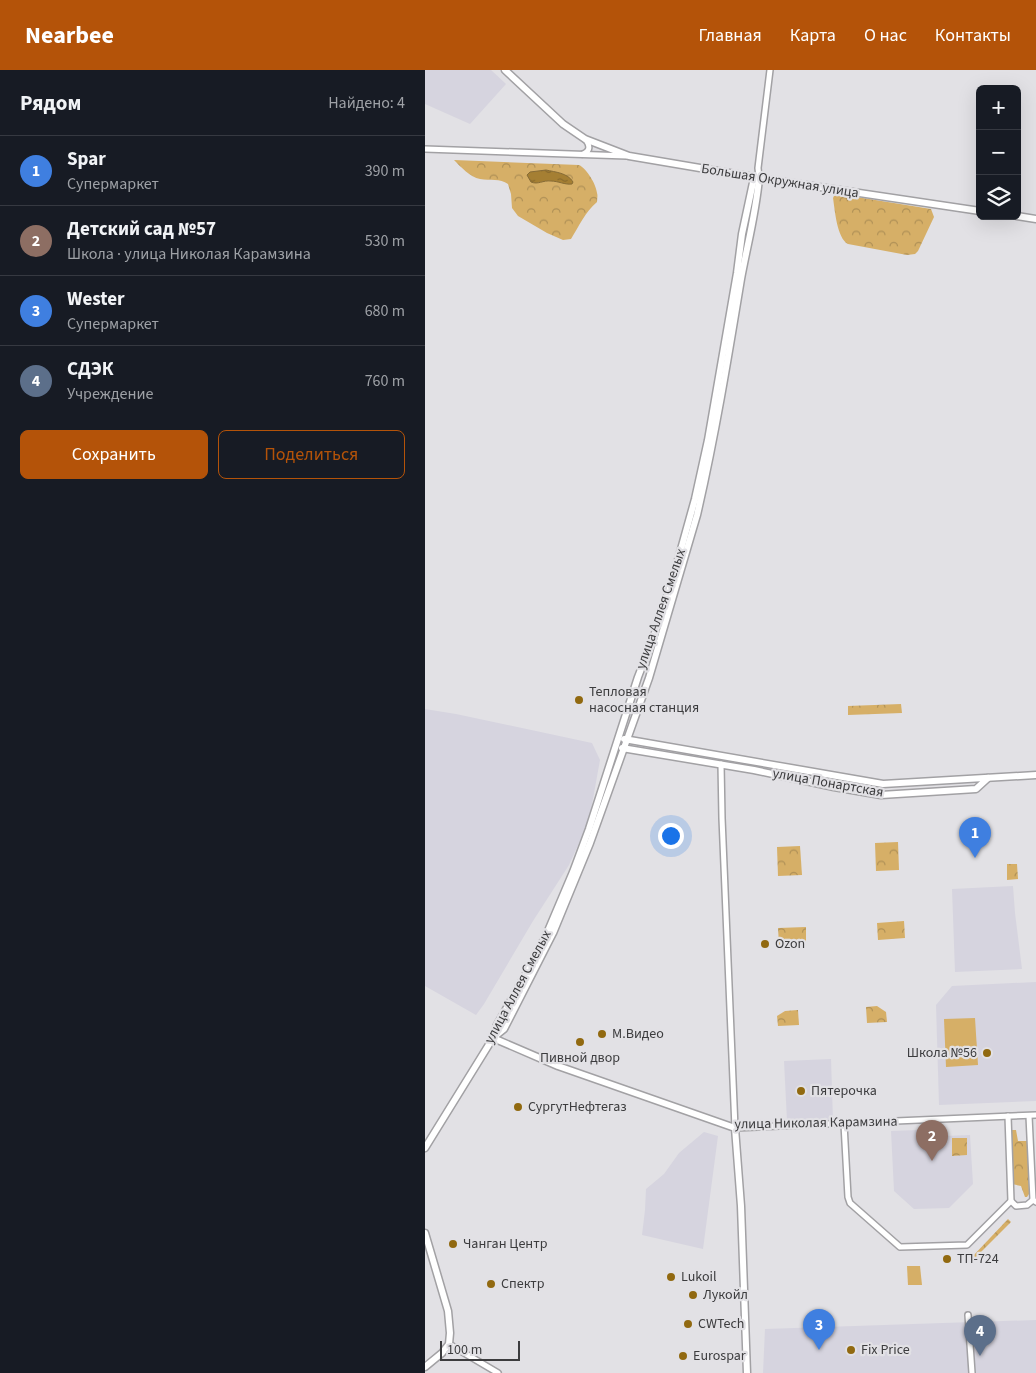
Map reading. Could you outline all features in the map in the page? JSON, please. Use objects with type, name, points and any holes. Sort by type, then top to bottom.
[{"type":"main road","points":[[505,70],[563,124],[585,139],[629,156]]},
{"type":"main road","name":"Большая Окружная улица","points":[[629,156],[756,178],[976,210]]},
{"type":"main road","points":[[493,1038],[504,1029],[553,933],[587,850],[649,678],[697,515],[721,399],[757,200],[756,178]]},
{"type":"main road","name":"улица Аллея Смелых","points":[[425,1148],[493,1038],[497,1025],[531,965],[563,895],[589,830],[638,677],[673,578],[695,499],[708,440],[742,234],[756,178]]},
{"type":"main road","points":[[1021,217],[1036,219]]},
{"type":"main road","name":"улица Понартская","points":[[619,738],[883,784],[1036,775]]},
{"type":"main road","name":"улица Понартская","points":[[616,747],[721,764],[834,787],[881,794],[976,789]]},
{"type":"main road","name":"улица Понартская","points":[[754,770],[756,761]]},
{"type":"main road","points":[[976,789],[988,778]]},
{"type":"main road","points":[[976,779],[976,789]]},
{"type":"main road","name":"улица Николая Карамзина","points":[[493,1038],[559,1066],[735,1128]]},
{"type":"main road","points":[[735,1128],[741,1206],[747,1373]]},
{"type":"main road","points":[[425,1233],[449,1311],[450,1333],[449,1344],[442,1353],[425,1367]]},
{"type":"street","points":[[756,178],[770,70]]},
{"type":"street","points":[[581,155],[588,152],[589,149],[589,144],[585,139]]},
{"type":"street","name":"Большая Окружная улица","points":[[425,149],[629,156]]},
{"type":"street","points":[[721,764],[735,1128]]},
{"type":"street","name":"улица Николая Карамзина","points":[[735,1128],[1036,1115]]},
{"type":"street","points":[[1008,1116],[1011,1201],[1016,1206],[1027,1205],[1035,1201],[1029,1116]]},
{"type":"street","points":[[845,1124],[848,1197],[850,1203],[900,1247],[967,1245],[1011,1201]]},
{"type":"street","points":[[968,1316],[972,1373]]},
{"type":"street","points":[[449,1344],[498,1373]]},
{"type":"shaded area","points":[[425,70],[491,70],[506,84],[470,124],[425,104]]},
{"type":"shaded area","points":[[425,709],[592,743],[600,760],[589,821],[569,865],[476,1015],[425,986]]},
{"type":"shaded area","points":[[1013,886],[1022,969],[955,972],[952,889]]},
{"type":"shaded area","name":"Школа №56","points":[[1036,982],[1036,1101],[939,1105],[936,1005],[952,986]]},
{"type":"shaded area","points":[[831,1059],[833,1121],[787,1121],[784,1061]]},
{"type":"shaded area","points":[[918,1130],[919,1137],[970,1135],[973,1184],[949,1208],[914,1209],[894,1191],[891,1131]]},
{"type":"shaded area","points":[[704,1132],[718,1136],[703,1249],[642,1235],[646,1189],[664,1174],[679,1153]]},
{"type":"shaded area","points":[[1036,1320],[1036,1373],[763,1373],[765,1329]]},
{"type":"green space","points":[[454,160],[579,165],[588,173],[593,181],[597,202],[586,215],[571,239],[563,240],[518,216],[512,208],[508,184],[498,180],[476,178]]},
{"type":"green space","points":[[838,194],[931,209],[934,217],[915,254],[907,255],[848,244],[841,236],[836,217],[833,198]]},
{"type":"green space","points":[[901,704],[902,713],[848,715],[848,706]]},
{"type":"green space","points":[[898,842],[899,870],[876,871],[875,843]]},
{"type":"green space","points":[[800,846],[802,875],[778,876],[777,847]]},
{"type":"green space","points":[[1007,864],[1017,864],[1018,879],[1007,880]]},
{"type":"green space","points":[[904,921],[905,938],[878,940],[877,923]]},
{"type":"green space","points":[[806,927],[806,944],[779,945],[778,928]]},
{"type":"green space","points":[[877,1006],[886,1012],[887,1022],[867,1023],[866,1007]]},
{"type":"green space","points":[[798,1010],[799,1025],[778,1026],[777,1016],[785,1011]]},
{"type":"green space","points":[[975,1018],[978,1065],[946,1067],[944,1019]]},
{"type":"green space","points":[[1011,1130],[1016,1130],[1018,1141],[1028,1141],[1029,1194],[1027,1197],[1025,1197],[1021,1186],[1012,1184]]},
{"type":"green space","points":[[952,1138],[967,1138],[967,1155],[952,1156]]},
{"type":"green space","points":[[1008,1219],[1011,1222],[974,1259],[972,1257]]},
{"type":"green space","points":[[907,1266],[920,1266],[922,1285],[908,1285]]},
{"type":"water","points":[[546,170],[565,175],[573,182],[572,184],[554,181],[534,183],[531,182],[527,175],[530,172]]},
{"type":"place","name":"Тепловая насосная станция","points":[[579,700]]},
{"type":"place","name":"Spar","points":[[975,858]]},
{"type":"place","name":"Ozon","points":[[765,944]]},
{"type":"place","name":"M.Видео","points":[[602,1034]]},
{"type":"place","name":"Пивной двор","points":[[580,1042]]},
{"type":"place","name":"Школа №56","points":[[987,1053]]},
{"type":"place","name":"Пятерочка","points":[[801,1091]]},
{"type":"place","name":"СургутНефтегаз","points":[[518,1107]]},
{"type":"place","name":"Детский сад №57","points":[[932,1161]]},
{"type":"place","name":"Чанган Центр","points":[[453,1244]]},
{"type":"place","name":"ТП-724","points":[[947,1259]]},
{"type":"place","name":"Lukoil","points":[[671,1277]]},
{"type":"place","name":"Спектр","points":[[491,1284]]},
{"type":"place","name":"Лукойл","points":[[693,1295]]},
{"type":"place","name":"CWTech","points":[[688,1324]]},
{"type":"place","name":"Wester","points":[[819,1350]]},
{"type":"place","name":"Fix Price","points":[[851,1350]]},
{"type":"place","name":"Eurospar","points":[[683,1356]]},
{"type":"place","name":"СДЭК","points":[[980,1356]]}]
